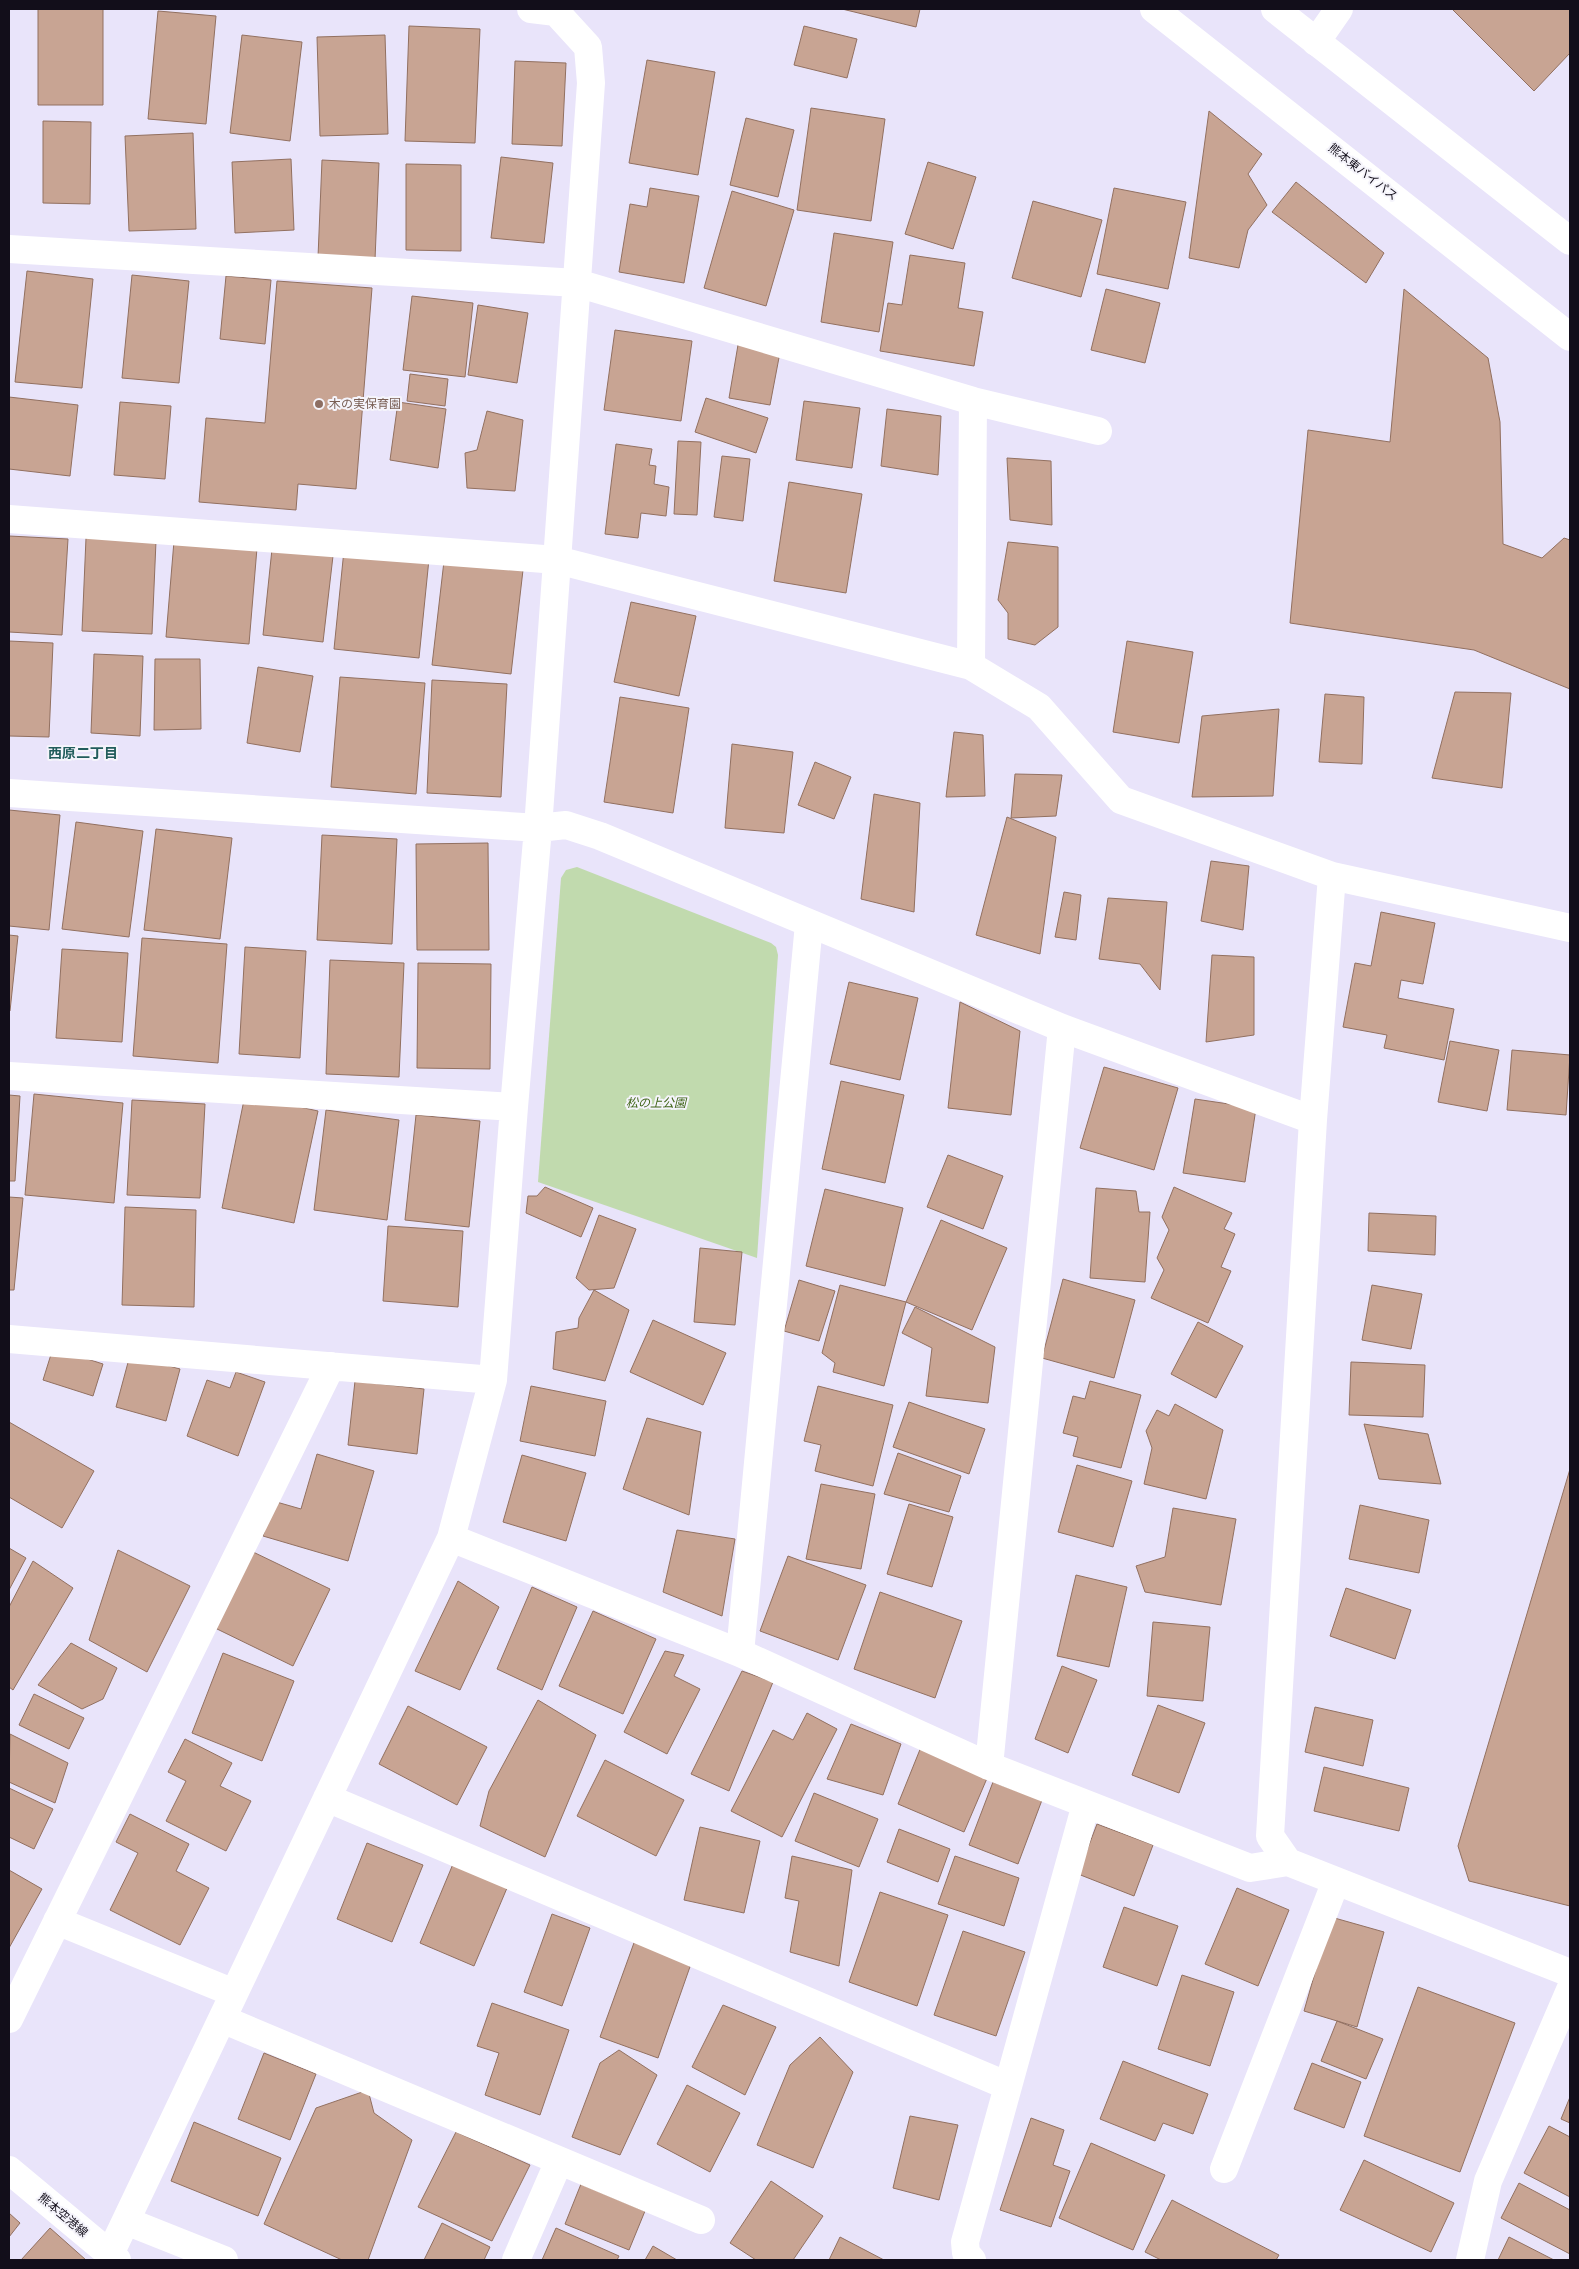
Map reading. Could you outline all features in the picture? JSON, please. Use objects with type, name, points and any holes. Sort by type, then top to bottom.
[{"type":"main road","points":[[113,2257],[126,2221],[451,1538],[493,1380],[538,828],[591,83],[588,47],[556,12],[531,9]]},
{"type":"main road","name":"熊本東バイパス","points":[[1154,9],[1570,337]]},
{"type":"main road","points":[[1275,9],[1570,241]]},
{"type":"main road","points":[[1316,42],[1339,9]]},
{"type":"main road","points":[[9,249],[577,284],[973,401],[1098,431]]},
{"type":"main road","points":[[971,666],[973,401]]},
{"type":"main road","points":[[9,519],[557,560],[971,666],[1038,707],[1121,800],[1332,876],[1570,928]]},
{"type":"main road","points":[[9,793],[538,828],[566,826],[600,836],[1062,1028],[1313,1120]]},
{"type":"main road","points":[[1288,1862],[1270,1836],[1313,1120],[1332,876]]},
{"type":"main road","points":[[740,1653],[809,924]]},
{"type":"main road","points":[[989,1766],[1062,1028]]},
{"type":"main road","points":[[9,1076],[514,1107]]},
{"type":"main road","points":[[9,1338],[493,1380]]},
{"type":"main road","points":[[9,2019],[330,1366]]},
{"type":"main road","points":[[451,1538],[740,1653],[989,1766],[1250,1868],[1288,1862],[1570,1974]]},
{"type":"main road","points":[[327,1798],[1008,2086]]},
{"type":"main road","points":[[972,2260],[966,2252],[965,2242],[1086,1804]]},
{"type":"main road","points":[[1224,2169],[1336,1881]]},
{"type":"main road","points":[[57,1921],[234,1993]]},
{"type":"main road","points":[[1470,2260],[1488,2181],[1570,1990]]},
{"type":"main road","points":[[222,2019],[701,2220]]},
{"type":"main road","points":[[516,2260],[559,2160]]},
{"type":"main road","name":"熊本空港線","points":[[9,2170],[113,2257]]},
{"type":"main road","points":[[126,2221],[224,2260]]},
{"type":"green space","name":"松の上公園","points":[[577,867],[771,943],[776,947],[778,955],[757,1258],[538,1182],[561,878],[566,870]]},
{"type":"building","points":[[38,9],[103,9],[103,105],[38,105]]},
{"type":"building","points":[[842,9],[920,9],[916,27]]},
{"type":"building","points":[[1452,9],[1570,9],[1570,53],[1534,91]]},
{"type":"building","points":[[158,11],[216,16],[206,124],[148,119]]},
{"type":"building","points":[[409,26],[480,29],[475,143],[405,141]]},
{"type":"building","points":[[804,26],[857,39],[847,78],[794,65]]},
{"type":"building","points":[[242,35],[302,42],[290,141],[230,133]]},
{"type":"building","points":[[385,35],[388,134],[320,136],[317,37]]},
{"type":"building","points":[[647,60],[715,72],[698,175],[629,163]]},
{"type":"building","points":[[515,61],[566,63],[562,146],[512,144]]},
{"type":"building","points":[[811,108],[885,119],[871,221],[797,210]]},
{"type":"building","points":[[1209,111],[1262,154],[1248,174],[1267,205],[1248,230],[1239,268],[1189,258]]},
{"type":"building","points":[[746,118],[794,130],[778,197],[730,185]]},
{"type":"building","points":[[43,121],[91,122],[90,204],[43,203]]},
{"type":"building","points":[[193,133],[196,229],[129,231],[125,136]]},
{"type":"building","points":[[501,157],[553,163],[544,243],[491,238]]},
{"type":"building","points":[[291,159],[294,230],[235,233],[232,162]]},
{"type":"building","points":[[322,160],[379,163],[375,260],[318,257]]},
{"type":"building","points":[[928,162],[976,177],[953,249],[905,234]]},
{"type":"building","points":[[406,164],[461,165],[461,251],[406,250]]},
{"type":"building","points":[[1296,182],[1384,253],[1366,283],[1272,212]]},
{"type":"building","points":[[650,188],[699,196],[684,283],[619,272],[630,204],[647,207]]},
{"type":"building","points":[[1114,188],[1186,202],[1168,289],[1097,274]]},
{"type":"building","points":[[732,191],[794,210],[766,306],[704,288]]},
{"type":"building","points":[[1033,201],[1102,220],[1081,297],[1012,278]]},
{"type":"building","points":[[834,233],[893,242],[879,332],[821,322]]},
{"type":"building","points":[[910,255],[965,263],[958,308],[983,312],[974,366],[880,351],[888,303],[902,305]]},
{"type":"building","points":[[27,271],[93,279],[82,388],[15,382]]},
{"type":"building","points":[[132,275],[189,281],[179,383],[122,378]]},
{"type":"building","points":[[226,276],[271,280],[265,344],[220,339]]},
{"type":"building","points":[[277,281],[372,288],[356,489],[298,484],[296,510],[199,502],[206,418],[265,423]]},
{"type":"building","points":[[1106,289],[1160,303],[1145,363],[1091,350]]},
{"type":"building","points":[[1404,289],[1488,358],[1500,422],[1503,544],[1542,558],[1564,538],[1570,540],[1570,689],[1474,650],[1290,623],[1308,430],[1390,442]]},
{"type":"building","points":[[412,296],[473,303],[465,377],[403,370]]},
{"type":"building","points":[[478,305],[528,313],[517,383],[468,375]]},
{"type":"building","points":[[615,330],[692,341],[681,421],[604,410]]},
{"type":"building","points":[[739,339],[781,347],[770,405],[729,398]]},
{"type":"building","points":[[410,374],[448,379],[445,406],[407,401]]},
{"type":"building","points":[[9,397],[78,405],[70,476],[9,469]]},
{"type":"building","points":[[706,398],[768,418],[756,453],[695,432]]},
{"type":"building","points":[[804,401],[860,408],[852,468],[796,460]]},
{"type":"building","points":[[120,402],[171,406],[165,479],[114,475]]},
{"type":"building","points":[[398,402],[446,409],[438,468],[390,460]]},
{"type":"building","points":[[887,409],[941,416],[938,475],[881,466]]},
{"type":"building","points":[[487,411],[523,420],[515,491],[467,488],[465,453],[477,450]]},
{"type":"building","points":[[678,441],[701,442],[697,515],[674,514]]},
{"type":"building","points":[[616,444],[652,449],[649,465],[656,466],[654,484],[669,487],[666,516],[641,513],[638,538],[605,534]]},
{"type":"building","points":[[722,456],[750,459],[743,521],[714,517]]},
{"type":"building","points":[[1007,458],[1051,461],[1052,525],[1010,520]]},
{"type":"building","points":[[789,482],[862,494],[846,593],[774,581]]},
{"type":"building","points":[[9,536],[68,539],[62,635],[9,632]]},
{"type":"building","points":[[86,538],[156,541],[152,634],[82,631]]},
{"type":"building","points":[[174,541],[257,548],[249,644],[166,637]]},
{"type":"building","points":[[1008,542],[1058,547],[1058,627],[1035,645],[1008,639],[1008,613],[998,600]]},
{"type":"building","points":[[272,549],[333,556],[323,642],[263,635]]},
{"type":"building","points":[[344,550],[429,559],[419,658],[334,649]]},
{"type":"building","points":[[444,561],[523,570],[511,674],[432,665]]},
{"type":"building","points":[[631,602],[696,616],[679,696],[614,682]]},
{"type":"building","points":[[9,641],[53,643],[49,737],[9,736]]},
{"type":"building","points":[[1127,641],[1193,652],[1179,743],[1113,732]]},
{"type":"building","points":[[94,654],[143,656],[140,736],[91,733]]},
{"type":"building","points":[[155,659],[200,659],[201,729],[154,730]]},
{"type":"building","points":[[258,667],[313,676],[300,752],[247,743]]},
{"type":"building","points":[[340,677],[425,683],[416,794],[331,787]]},
{"type":"building","points":[[432,680],[507,684],[501,797],[427,793]]},
{"type":"building","points":[[1455,692],[1511,693],[1502,788],[1432,778]]},
{"type":"building","points":[[1325,694],[1364,697],[1362,764],[1319,762]]},
{"type":"building","points":[[620,697],[689,708],[673,813],[604,802]]},
{"type":"building","points":[[1279,709],[1273,796],[1192,797],[1202,716]]},
{"type":"building","points":[[954,732],[983,735],[985,796],[946,797]]},
{"type":"building","points":[[732,744],[793,752],[784,833],[725,828]]},
{"type":"building","points":[[815,762],[851,777],[834,819],[798,805]]},
{"type":"building","points":[[1015,774],[1062,775],[1056,816],[1011,818]]},
{"type":"building","points":[[874,794],[920,803],[914,912],[861,899]]},
{"type":"building","points":[[9,810],[60,815],[49,930],[9,926]]},
{"type":"building","points":[[1007,817],[1056,837],[1040,954],[976,935]]},
{"type":"building","points":[[76,822],[143,831],[129,937],[62,929]]},
{"type":"building","points":[[156,829],[232,838],[220,939],[144,930]]},
{"type":"building","points":[[322,835],[397,839],[392,944],[317,940]]},
{"type":"building","points":[[488,843],[489,950],[417,950],[416,844]]},
{"type":"building","points":[[1211,861],[1249,866],[1243,930],[1201,921]]},
{"type":"building","points":[[1064,892],[1081,895],[1076,940],[1055,937]]},
{"type":"building","points":[[1108,898],[1167,902],[1160,990],[1140,964],[1099,959]]},
{"type":"building","points":[[1381,912],[1435,923],[1423,984],[1401,980],[1398,998],[1454,1009],[1444,1060],[1384,1048],[1387,1035],[1343,1027],[1355,963],[1371,966]]},
{"type":"building","points":[[9,935],[18,936],[10,1011],[9,1011]]},
{"type":"building","points":[[142,938],[227,944],[218,1063],[133,1056]]},
{"type":"building","points":[[245,947],[306,951],[300,1058],[239,1054]]},
{"type":"building","points":[[62,949],[128,953],[122,1042],[56,1038]]},
{"type":"building","points":[[1212,955],[1254,957],[1254,1035],[1206,1042]]},
{"type":"building","points":[[330,960],[404,963],[399,1077],[326,1074]]},
{"type":"building","points":[[418,963],[491,964],[490,1069],[417,1068]]},
{"type":"building","points":[[849,982],[918,998],[900,1080],[830,1064]]},
{"type":"building","points":[[960,1002],[1020,1031],[1011,1115],[948,1108]]},
{"type":"building","points":[[1450,1041],[1499,1050],[1487,1111],[1438,1102]]},
{"type":"building","points":[[1512,1050],[1570,1055],[1566,1115],[1507,1110]]},
{"type":"building","points":[[1104,1067],[1178,1088],[1154,1170],[1080,1148]]},
{"type":"building","points":[[841,1081],[904,1095],[885,1183],[822,1169]]},
{"type":"building","points":[[34,1094],[123,1103],[114,1203],[25,1195]]},
{"type":"building","points":[[9,1095],[20,1096],[15,1181],[9,1181]]},
{"type":"building","points":[[245,1095],[318,1111],[294,1223],[222,1208]]},
{"type":"building","points":[[1195,1099],[1256,1108],[1245,1182],[1183,1173]]},
{"type":"building","points":[[132,1100],[205,1104],[200,1198],[127,1195]]},
{"type":"building","points":[[326,1110],[399,1120],[387,1220],[314,1210]]},
{"type":"building","points":[[416,1115],[480,1121],[469,1227],[405,1220]]},
{"type":"building","points":[[948,1155],[1003,1176],[983,1229],[927,1207]]},
{"type":"building","points":[[545,1187],[593,1208],[581,1237],[526,1213],[528,1196],[537,1196]]},
{"type":"building","points":[[1174,1187],[1232,1213],[1224,1229],[1235,1234],[1221,1267],[1231,1271],[1208,1323],[1151,1298],[1164,1270],[1157,1258],[1169,1230],[1162,1217]]},
{"type":"building","points":[[1096,1188],[1136,1191],[1139,1212],[1150,1212],[1145,1282],[1090,1278]]},
{"type":"building","points":[[825,1189],[903,1208],[885,1286],[806,1266]]},
{"type":"building","points":[[9,1197],[23,1198],[14,1290],[9,1290]]},
{"type":"building","points":[[125,1207],[196,1210],[194,1307],[122,1305]]},
{"type":"building","points":[[1369,1213],[1436,1216],[1435,1255],[1368,1251]]},
{"type":"building","points":[[599,1215],[636,1229],[614,1288],[589,1290],[576,1278]]},
{"type":"building","points":[[941,1220],[1007,1248],[972,1330],[906,1302]]},
{"type":"building","points":[[388,1226],[463,1231],[458,1307],[383,1301]]},
{"type":"building","points":[[700,1248],[742,1252],[735,1325],[694,1322]]},
{"type":"building","points":[[1063,1279],[1135,1300],[1114,1378],[1042,1358]]},
{"type":"building","points":[[799,1280],[835,1291],[819,1341],[784,1331]]},
{"type":"building","points":[[840,1285],[906,1302],[884,1386],[833,1372],[835,1363],[822,1353]]},
{"type":"building","points":[[1372,1285],[1422,1294],[1411,1349],[1362,1340]]},
{"type":"building","points":[[594,1290],[629,1310],[605,1381],[553,1369],[556,1332],[578,1328],[579,1318]]},
{"type":"building","points":[[915,1307],[995,1347],[988,1403],[926,1396],[932,1348],[902,1333]]},
{"type":"building","points":[[653,1320],[726,1353],[703,1405],[630,1372]]},
{"type":"building","points":[[1198,1322],[1243,1346],[1216,1398],[1171,1374]]},
{"type":"building","points":[[53,1348],[103,1364],[93,1396],[43,1380]]},
{"type":"building","points":[[130,1355],[180,1369],[166,1421],[116,1407]]},
{"type":"building","points":[[1351,1362],[1425,1365],[1423,1417],[1349,1415]]},
{"type":"building","points":[[236,1372],[265,1382],[238,1456],[187,1436],[207,1380],[230,1388]]},
{"type":"building","points":[[355,1381],[424,1389],[417,1454],[348,1445]]},
{"type":"building","points":[[1090,1381],[1141,1395],[1121,1468],[1073,1456],[1078,1437],[1063,1433],[1073,1396],[1085,1399]]},
{"type":"building","points":[[531,1386],[606,1401],[595,1456],[520,1441]]},
{"type":"building","points":[[818,1386],[893,1405],[873,1486],[815,1471],[821,1445],[804,1441]]},
{"type":"building","points":[[909,1402],[985,1429],[969,1474],[893,1447]]},
{"type":"building","points":[[1175,1404],[1223,1430],[1206,1499],[1144,1484],[1152,1448],[1146,1431],[1157,1410],[1169,1416]]},
{"type":"building","points":[[647,1418],[701,1432],[689,1515],[623,1489]]},
{"type":"building","points":[[9,1422],[94,1471],[62,1528],[9,1497]]},
{"type":"building","points":[[1364,1424],[1428,1434],[1441,1484],[1379,1479]]},
{"type":"building","points":[[898,1453],[961,1476],[949,1512],[884,1494]]},
{"type":"building","points":[[317,1454],[374,1471],[348,1561],[263,1536],[273,1501],[301,1509]]},
{"type":"building","points":[[522,1455],[586,1473],[566,1541],[503,1522]]},
{"type":"building","points":[[1077,1465],[1132,1481],[1113,1547],[1058,1532]]},
{"type":"building","points":[[1570,1469],[1570,1906],[1469,1881],[1458,1846]]},
{"type":"building","points":[[821,1484],[875,1494],[861,1569],[806,1559]]},
{"type":"building","points":[[909,1504],[953,1517],[932,1587],[887,1574]]},
{"type":"building","points":[[1360,1505],[1429,1520],[1419,1573],[1349,1559]]},
{"type":"building","points":[[1173,1508],[1236,1519],[1221,1605],[1145,1592],[1136,1566],[1165,1557]]},
{"type":"building","points":[[677,1530],[735,1539],[722,1616],[663,1592]]},
{"type":"building","points":[[9,1548],[26,1558],[9,1590]]},
{"type":"building","points":[[118,1550],[190,1586],[147,1672],[89,1640]]},
{"type":"building","points":[[251,1551],[330,1589],[293,1666],[215,1628]]},
{"type":"building","points":[[788,1556],[866,1585],[838,1660],[760,1631]]},
{"type":"building","points":[[33,1561],[73,1588],[13,1690],[9,1687],[9,1607]]},
{"type":"building","points":[[1076,1575],[1127,1587],[1109,1667],[1057,1656]]},
{"type":"building","points":[[458,1581],[499,1607],[460,1690],[415,1671]]},
{"type":"building","points":[[532,1587],[577,1607],[542,1690],[497,1669]]},
{"type":"building","points":[[1346,1588],[1411,1610],[1395,1659],[1330,1636]]},
{"type":"building","points":[[880,1592],[962,1621],[935,1698],[854,1669]]},
{"type":"building","points":[[593,1611],[656,1639],[623,1714],[559,1686]]},
{"type":"building","points":[[1153,1622],[1210,1627],[1203,1701],[1147,1696]]},
{"type":"building","points":[[71,1643],[117,1668],[103,1699],[82,1709],[38,1685]]},
{"type":"building","points":[[665,1651],[684,1655],[674,1676],[700,1689],[667,1754],[624,1732]]},
{"type":"building","points":[[223,1653],[294,1681],[262,1761],[192,1733]]},
{"type":"building","points":[[1062,1666],[1097,1680],[1068,1753],[1035,1739]]},
{"type":"building","points":[[742,1671],[773,1682],[729,1791],[691,1774]]},
{"type":"building","points":[[34,1694],[84,1718],[69,1749],[19,1725]]},
{"type":"building","points":[[538,1700],[596,1735],[545,1857],[480,1826],[489,1791]]},
{"type":"building","points":[[1158,1705],[1205,1723],[1179,1793],[1132,1775]]},
{"type":"building","points":[[408,1706],[487,1747],[457,1805],[379,1764]]},
{"type":"building","points":[[1315,1707],[1373,1720],[1363,1766],[1305,1752]]},
{"type":"building","points":[[807,1713],[837,1729],[782,1837],[731,1811],[773,1730],[793,1740]]},
{"type":"building","points":[[851,1724],[901,1744],[883,1795],[827,1779]]},
{"type":"building","points":[[10,1734],[68,1763],[55,1803],[9,1782]]},
{"type":"building","points":[[185,1739],[232,1763],[220,1786],[251,1801],[226,1851],[166,1821],[186,1781],[168,1772]]},
{"type":"building","points":[[921,1747],[988,1776],[964,1832],[898,1804]]},
{"type":"building","points":[[605,1760],[684,1800],[656,1856],[577,1816]]},
{"type":"building","points":[[1324,1767],[1409,1788],[1399,1831],[1314,1811]]},
{"type":"building","points":[[993,1782],[1042,1800],[1018,1864],[969,1845]]},
{"type":"building","points":[[9,1788],[53,1809],[34,1849],[9,1837]]},
{"type":"building","points":[[814,1793],[878,1819],[859,1867],[795,1841]]},
{"type":"building","points":[[130,1814],[189,1844],[176,1871],[209,1888],[180,1945],[110,1910],[138,1853],[116,1842]]},
{"type":"building","points":[[1097,1824],[1153,1845],[1134,1896],[1078,1874]]},
{"type":"building","points":[[700,1827],[760,1841],[744,1913],[684,1900]]},
{"type":"building","points":[[899,1829],[950,1849],[938,1882],[887,1862]]},
{"type":"building","points":[[367,1843],[423,1865],[392,1942],[337,1919]]},
{"type":"building","points":[[792,1856],[852,1870],[839,1966],[790,1952],[799,1901],[785,1898]]},
{"type":"building","points":[[955,1856],[1019,1878],[1004,1926],[938,1904]]},
{"type":"building","points":[[453,1864],[507,1888],[474,1966],[420,1943]]},
{"type":"building","points":[[9,1870],[42,1889],[9,1948]]},
{"type":"building","points":[[1237,1888],[1289,1910],[1258,1986],[1205,1964]]},
{"type":"building","points":[[880,1892],[948,1915],[917,2006],[849,1982]]},
{"type":"building","points":[[1124,1907],[1178,1926],[1157,1986],[1103,1967]]},
{"type":"building","points":[[552,1914],[590,1928],[562,2006],[524,1992]]},
{"type":"building","points":[[1331,1917],[1384,1932],[1357,2027],[1304,2011]]},
{"type":"building","points":[[963,1931],[1025,1952],[996,2036],[934,2015]]},
{"type":"building","points":[[635,1940],[692,1961],[658,2058],[600,2037]]},
{"type":"building","points":[[1182,1975],[1234,1992],[1210,2066],[1158,2049]]},
{"type":"building","points":[[1418,1987],[1515,2023],[1460,2172],[1364,2136]]},
{"type":"building","points":[[492,2003],[569,2030],[540,2115],[485,2095],[499,2053],[477,2046]]},
{"type":"building","points":[[723,2005],[776,2027],[745,2095],[692,2067]]},
{"type":"building","points":[[1337,2021],[1383,2039],[1366,2079],[1321,2061]]},
{"type":"building","points":[[820,2037],[853,2072],[813,2168],[757,2145],[790,2065]]},
{"type":"building","points":[[619,2050],[657,2075],[620,2155],[572,2137],[600,2063]]},
{"type":"building","points":[[264,2053],[316,2074],[290,2140],[238,2119]]},
{"type":"building","points":[[1123,2061],[1208,2094],[1193,2134],[1163,2123],[1155,2141],[1100,2119]]},
{"type":"building","points":[[1312,2063],[1361,2082],[1344,2128],[1294,2109]]},
{"type":"building","points":[[687,2085],[740,2113],[710,2172],[657,2144]]},
{"type":"building","points":[[368,2090],[374,2113],[412,2140],[368,2260],[342,2260],[264,2224],[316,2108]]},
{"type":"building","points":[[1570,2097],[1570,2123],[1561,2119]]},
{"type":"building","points":[[910,2116],[958,2125],[939,2200],[893,2188]]},
{"type":"building","points":[[1031,2118],[1064,2130],[1053,2165],[1070,2171],[1051,2227],[1000,2210]]},
{"type":"building","points":[[194,2122],[281,2158],[258,2216],[171,2181]]},
{"type":"building","points":[[1549,2126],[1570,2137],[1570,2197],[1524,2173]]},
{"type":"building","points":[[456,2132],[530,2165],[492,2241],[418,2207]]},
{"type":"building","points":[[1091,2143],[1165,2175],[1133,2250],[1059,2218]]},
{"type":"building","points":[[1364,2160],[1454,2203],[1431,2252],[1340,2210]]},
{"type":"building","points":[[771,2181],[823,2216],[793,2260],[756,2260],[730,2243]]},
{"type":"building","points":[[1519,2183],[1570,2210],[1570,2254],[1501,2218]]},
{"type":"building","points":[[581,2184],[645,2211],[629,2250],[565,2224]]},
{"type":"building","points":[[1172,2200],[1279,2255],[1276,2260],[1161,2260],[1145,2252]]},
{"type":"building","points":[[9,2213],[20,2223],[9,2237]]},
{"type":"building","points":[[442,2223],[490,2247],[484,2260],[424,2260]]},
{"type":"building","points":[[50,2228],[86,2260],[21,2260]]},
{"type":"building","points":[[556,2228],[619,2256],[617,2260],[542,2260]]},
{"type":"building","points":[[840,2237],[884,2260],[829,2260]]},
{"type":"building","points":[[1509,2237],[1554,2260],[1498,2260]]},
{"type":"building","points":[[653,2246],[677,2260],[645,2260]]},
{"type":"place","name":"木の実保育園","points":[[319,404]]},
{"type":"district","name":"西原二丁目","points":[[83,753]]}]
